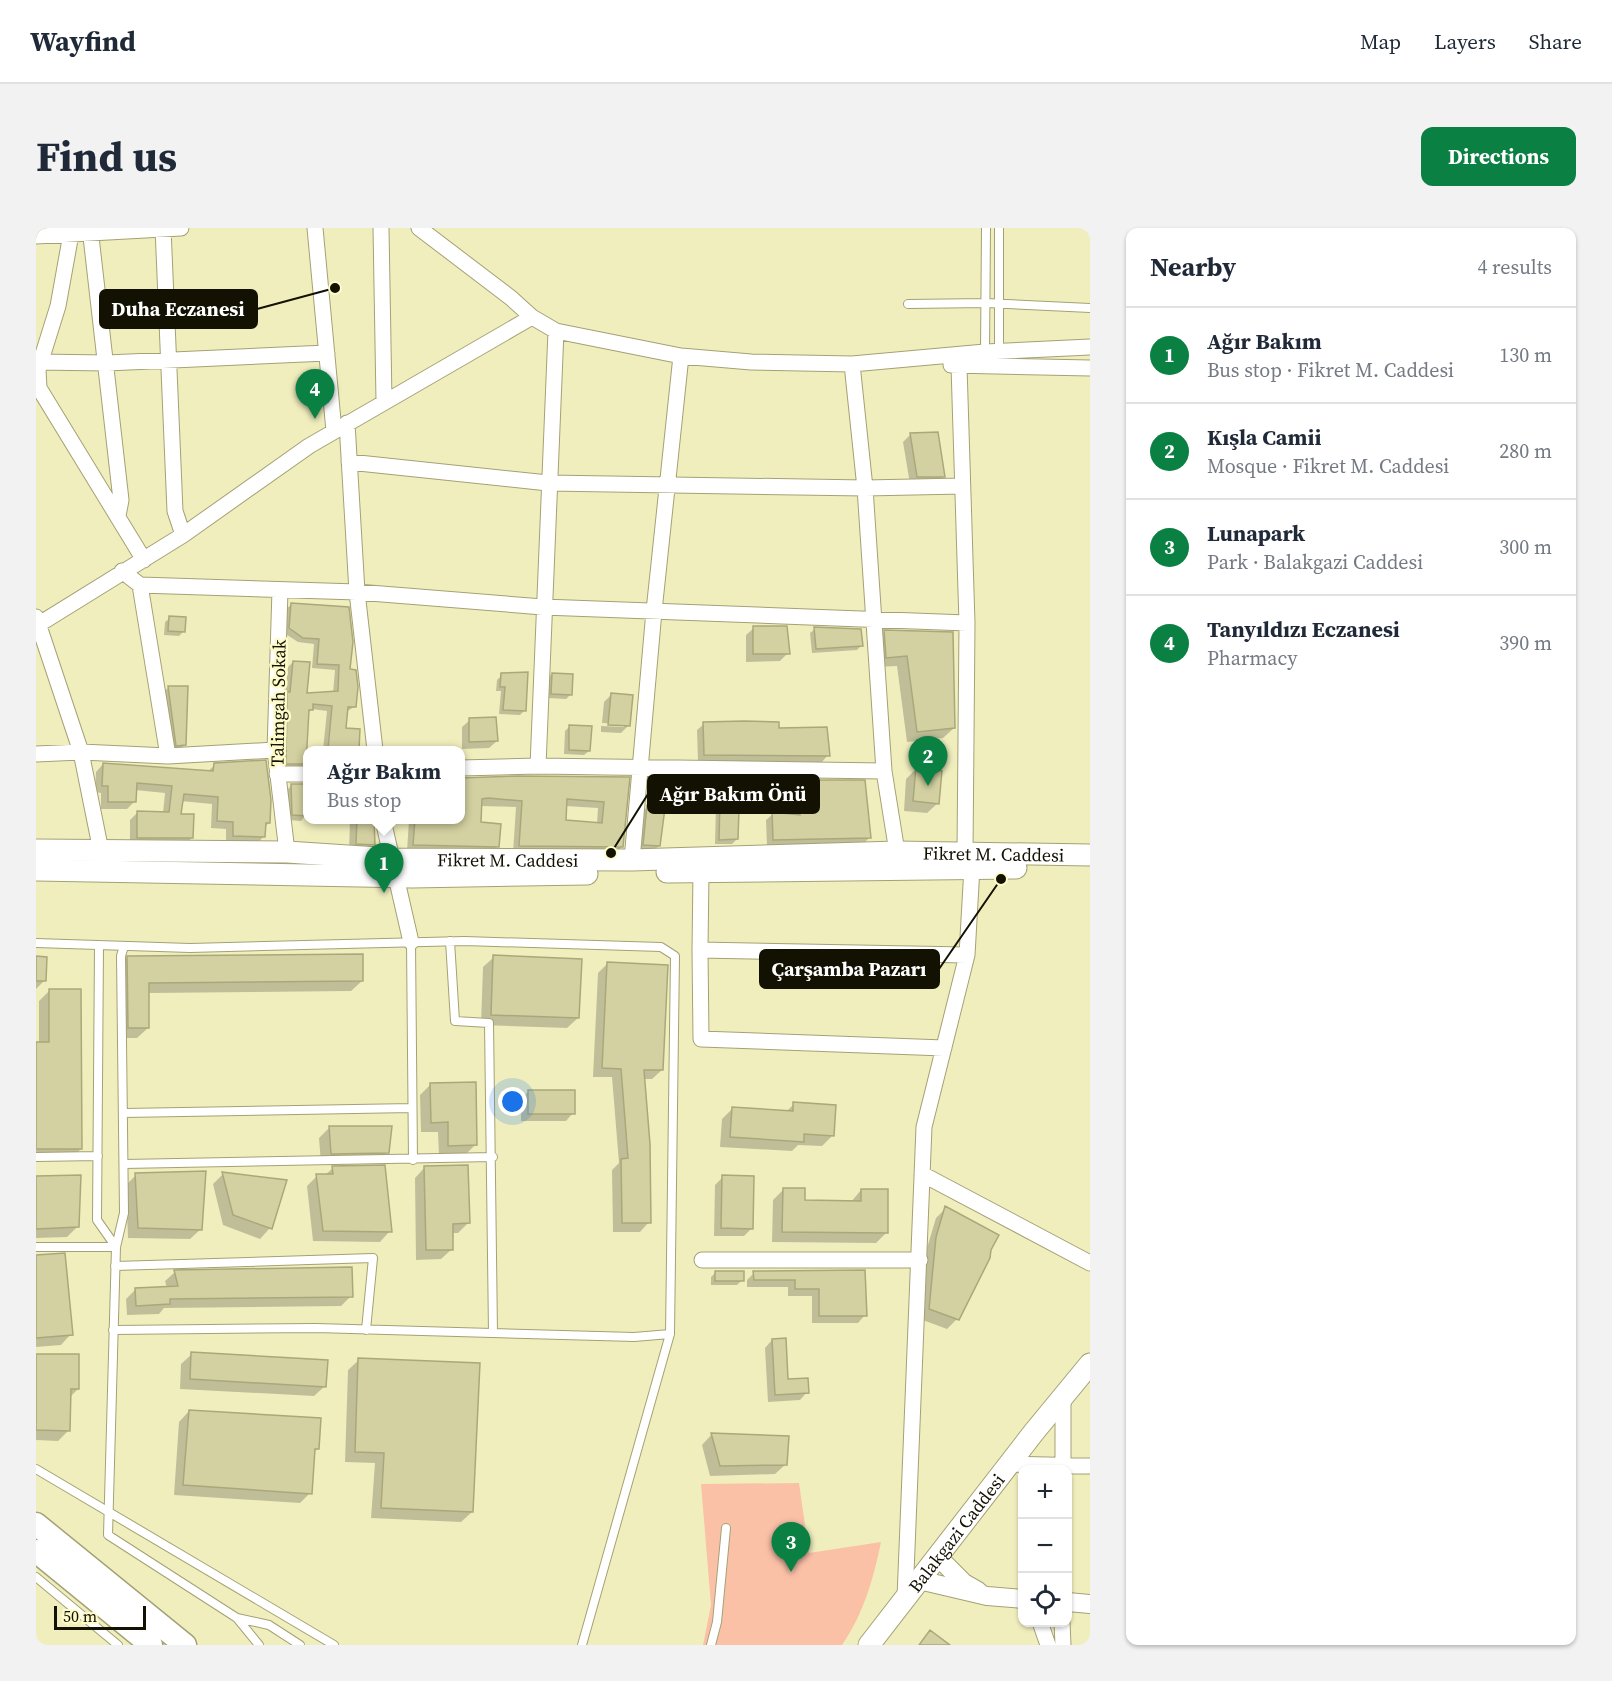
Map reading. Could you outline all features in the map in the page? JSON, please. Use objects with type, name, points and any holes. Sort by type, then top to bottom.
[{"type":"main road","name":"Fikret M. Caddesi","points":[[36,850],[288,852],[395,868],[897,852],[968,860],[1090,855]]},
{"type":"main road","points":[[36,870],[395,868],[701,872],[968,860],[1090,869]]},
{"type":"main road","name":"Balakgazi Caddesi","points":[[869,1645],[1009,1464],[1090,1364]]},
{"type":"main road","points":[[36,1524],[185,1645]]},
{"type":"main road","points":[[36,1551],[151,1645]]},
{"type":"street","points":[[36,236],[90,231],[181,228]]},
{"type":"street","points":[[315,228],[327,353],[349,462],[357,592],[375,746]]},
{"type":"street","points":[[381,228],[384,401]]},
{"type":"street","points":[[420,228],[511,298],[532,317],[556,331],[681,356],[751,362],[852,364],[900,360],[992,360],[1090,368]]},
{"type":"street","points":[[163,229],[175,512],[183,535]]},
{"type":"street","points":[[90,231],[121,500],[118,516]]},
{"type":"street","points":[[71,234],[58,306],[38,362],[38,381],[44,399],[144,560]]},
{"type":"street","points":[[101,851],[81,753],[37,623],[183,535],[341,427],[532,317]]},
{"type":"street","points":[[538,766],[556,331]]},
{"type":"street","points":[[900,360],[959,366],[1090,347]]},
{"type":"street","points":[[38,362],[106,363],[327,353]]},
{"type":"street","points":[[632,860],[654,610],[681,356]]},
{"type":"street","points":[[852,364],[865,488],[884,771],[897,852]]},
{"type":"street","points":[[905,1598],[924,1127],[967,955],[966,623],[959,366]]},
{"type":"street","points":[[349,462],[548,483],[865,488],[962,486]]},
{"type":"street","points":[[122,572],[140,585],[357,592],[543,607],[966,623]]},
{"type":"street","points":[[140,585],[168,756]]},
{"type":"street","name":"Talimgah Sokak","points":[[280,590],[275,750],[288,852]]},
{"type":"street","points":[[36,754],[168,756],[275,750]]},
{"type":"street","points":[[465,768],[538,766],[884,771]]},
{"type":"street","points":[[277,774],[303,774]]},
{"type":"street","points":[[384,824],[411,942]]},
{"type":"street","points":[[701,872],[701,1039],[944,1048]]},
{"type":"street","points":[[700,950],[967,955]]},
{"type":"street","points":[[922,1174],[1090,1263]]},
{"type":"street","points":[[702,1260],[920,1260]]},
{"type":"street","points":[[1063,1397],[1063,1465]]},
{"type":"street","points":[[1009,1464],[1027,1465]]},
{"type":"street","points":[[1072,1467],[1090,1466]]},
{"type":"street","points":[[937,1556],[964,1583],[987,1596]]},
{"type":"street","points":[[919,1580],[987,1596],[1018,1599]]},
{"type":"street","points":[[1072,1602],[1090,1604]]},
{"type":"street","points":[[1041,1627],[1048,1645]]},
{"type":"street","points":[[1062,1627],[1063,1645]]},
{"type":"lane","points":[[986,228],[986,303],[992,360]]},
{"type":"lane","points":[[992,360],[999,304],[999,228]]},
{"type":"lane","points":[[908,304],[986,303],[1090,308]]},
{"type":"lane","points":[[450,941],[455,1021],[489,1023],[493,1157],[493,1334]]},
{"type":"lane","points":[[36,943],[190,948],[450,941],[661,947],[675,956],[670,1334],[582,1645]]},
{"type":"lane","points":[[411,942],[413,1160]]},
{"type":"lane","points":[[99,945],[97,1220],[116,1247]]},
{"type":"lane","points":[[124,946],[121,956],[124,1213],[116,1247],[115,1266],[108,1535],[237,1618],[258,1645]]},
{"type":"lane","points":[[124,1113],[412,1108]]},
{"type":"lane","points":[[36,1157],[98,1156]]},
{"type":"lane","points":[[124,1164],[493,1157]]},
{"type":"lane","points":[[36,1247],[116,1247]]},
{"type":"lane","points":[[115,1266],[373,1258],[366,1330]]},
{"type":"lane","points":[[113,1330],[366,1330],[634,1337],[670,1334]]},
{"type":"lane","points":[[36,1469],[334,1645]]},
{"type":"lane","points":[[711,1645],[717,1622],[726,1528]]},
{"type":"lane","points":[[36,1577],[118,1645]]},
{"type":"lane","points":[[237,1618],[269,1624],[300,1645]]},
{"type":"shaded area","points":[[799,1483],[809,1553],[881,1542],[867,1596],[850,1633],[842,1645],[703,1645],[711,1605],[701,1484]]},
{"type":"building","points":[[938,432],[945,477],[917,477],[910,433]]},
{"type":"building","points":[[291,603],[349,607],[353,642],[350,669],[356,670],[358,687],[356,707],[348,707],[346,728],[360,729],[359,746],[328,746],[332,706],[313,704],[313,710],[309,710],[307,746],[303,746],[303,764],[286,764],[287,692],[290,692],[293,661],[310,662],[307,693],[338,691],[339,665],[317,664],[319,639],[303,638],[289,628]]},
{"type":"building","points":[[169,616],[186,617],[185,632],[168,631]]},
{"type":"building","points":[[753,626],[787,626],[790,654],[753,654]]},
{"type":"building","points":[[814,627],[861,629],[863,646],[816,649]]},
{"type":"building","points":[[884,630],[953,632],[955,728],[917,732],[907,656],[886,658]]},
{"type":"building","points":[[528,672],[526,711],[503,710],[505,687],[500,687],[501,673]]},
{"type":"building","points":[[552,673],[573,674],[572,695],[551,694]]},
{"type":"building","points":[[168,686],[188,686],[186,745],[176,746]]},
{"type":"building","points":[[611,693],[633,695],[630,726],[608,725]]},
{"type":"building","points":[[496,717],[498,741],[469,742],[469,718]]},
{"type":"building","points":[[703,722],[779,722],[779,728],[827,727],[830,756],[704,755]]},
{"type":"building","points":[[569,725],[592,726],[590,751],[569,750]]},
{"type":"building","points":[[266,760],[271,800],[270,823],[266,823],[265,837],[233,836],[233,822],[217,821],[218,797],[184,794],[181,814],[194,814],[193,838],[137,838],[137,811],[169,812],[172,786],[137,783],[136,802],[108,802],[108,786],[102,786],[103,763],[213,771],[214,763]]},
{"type":"building","points":[[916,767],[942,771],[939,804],[913,801]]},
{"type":"building","points":[[630,777],[623,847],[519,846],[522,801],[488,798],[482,799],[481,822],[501,824],[499,847],[413,845],[415,824],[465,824],[465,778]],"holes":[[[567,799],[604,802],[602,823],[566,820]]]},
{"type":"building","points":[[716,778],[740,779],[738,839],[719,840],[720,799],[717,799],[714,789]]},
{"type":"building","points":[[662,779],[697,783],[697,799],[682,799],[682,803],[661,803]]},
{"type":"building","points":[[799,780],[865,780],[871,838],[773,840],[772,812],[800,815]]},
{"type":"building","points":[[291,784],[303,784],[303,816],[292,815]]},
{"type":"building","points":[[647,805],[665,808],[660,846],[643,845]]},
{"type":"building","points":[[357,824],[374,824],[375,845],[356,844]]},
{"type":"building","points":[[363,954],[363,981],[149,983],[149,1028],[128,1028],[127,956]]},
{"type":"building","points":[[493,955],[582,959],[579,1018],[491,1015]]},
{"type":"building","points":[[36,956],[47,957],[46,981],[36,981]]},
{"type":"building","points":[[607,962],[668,965],[663,1070],[644,1070],[650,1144],[651,1223],[622,1223],[621,1159],[628,1158],[621,1069],[602,1068]]},
{"type":"building","points":[[49,989],[81,989],[82,1149],[36,1149],[36,1042],[49,1042]]},
{"type":"building","points":[[476,1082],[477,1145],[448,1146],[448,1122],[431,1123],[430,1083]]},
{"type":"building","points":[[528,1090],[575,1090],[575,1114],[528,1114]]},
{"type":"building","points":[[793,1102],[836,1105],[834,1136],[804,1134],[804,1142],[730,1137],[732,1107],[793,1111]]},
{"type":"building","points":[[329,1126],[392,1126],[389,1153],[331,1154]]},
{"type":"building","points":[[385,1165],[392,1232],[323,1231],[316,1174],[333,1174],[332,1166]]},
{"type":"building","points":[[468,1165],[470,1223],[453,1224],[453,1250],[426,1250],[424,1166]]},
{"type":"building","points":[[206,1171],[202,1230],[138,1228],[135,1173]]},
{"type":"building","points":[[222,1172],[287,1180],[272,1229],[233,1215]]},
{"type":"building","points":[[81,1175],[79,1227],[36,1229],[36,1176]]},
{"type":"building","points":[[722,1175],[754,1176],[753,1229],[721,1228]]},
{"type":"building","points":[[783,1188],[805,1188],[805,1200],[861,1201],[861,1189],[888,1189],[888,1233],[782,1232]]},
{"type":"building","points":[[945,1206],[999,1235],[959,1320],[929,1309],[936,1237]]},
{"type":"building","points":[[65,1253],[73,1335],[36,1338],[36,1255]]},
{"type":"building","points":[[352,1267],[353,1297],[170,1299],[170,1304],[136,1306],[135,1288],[178,1286],[174,1270]]},
{"type":"building","points":[[865,1270],[867,1316],[819,1316],[819,1289],[795,1289],[795,1280],[754,1280],[753,1271]]},
{"type":"building","points":[[715,1271],[744,1271],[744,1281],[715,1281]]},
{"type":"building","points":[[786,1338],[788,1379],[808,1378],[809,1393],[775,1395],[772,1339]]},
{"type":"building","points":[[191,1352],[328,1360],[326,1387],[190,1379]]},
{"type":"building","points":[[36,1354],[79,1354],[79,1389],[71,1389],[70,1431],[36,1430]]},
{"type":"building","points":[[358,1358],[480,1363],[473,1512],[381,1508],[384,1453],[355,1452]]},
{"type":"building","points":[[189,1410],[321,1418],[319,1449],[315,1449],[312,1494],[183,1485]]},
{"type":"building","points":[[711,1433],[789,1436],[787,1465],[720,1466]]},
{"type":"building","points":[[930,1630],[950,1645],[919,1645]]},
{"type":"place","name":"Duha Eczanesi","points":[[335,288]]},
{"type":"place","name":"Tanyıldızı Eczanesi","points":[[315,419]]},
{"type":"place","name":"Kışla Camii","points":[[928,786]]},
{"type":"place","name":"Ağır Bakım Önü","points":[[611,853]]},
{"type":"place","name":"Çarşamba Pazarı","points":[[1001,879]]},
{"type":"place","name":"Ağır Bakım","points":[[384,893]]},
{"type":"place","name":"Lunapark","points":[[791,1572]]}]
